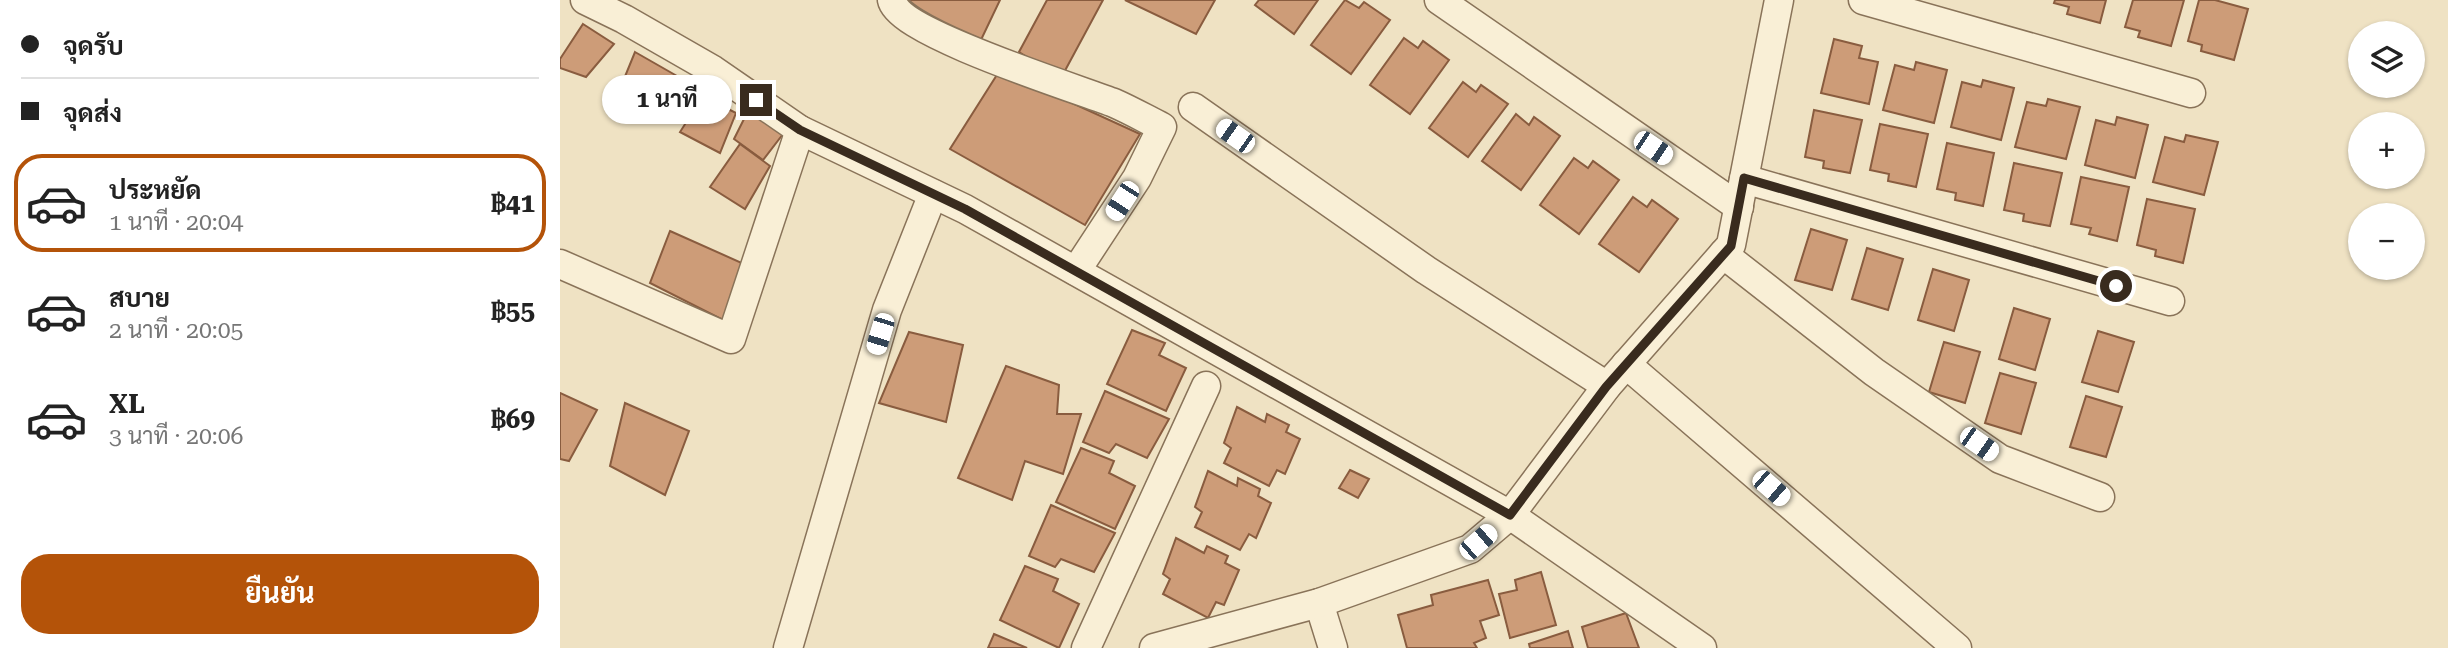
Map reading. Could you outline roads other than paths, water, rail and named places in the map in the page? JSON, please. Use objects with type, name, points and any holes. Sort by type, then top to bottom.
[{"type":"street","points":[[585,0],[624,19],[713,71],[800,130],[933,194],[1076,271],[1510,515],[1702,648]]},
{"type":"street","points":[[892,0],[895,8],[903,15],[960,46],[1115,104],[1162,127],[1137,178],[1076,271]]},
{"type":"street","points":[[1439,0],[1739,207]]},
{"type":"street","points":[[1154,648],[1319,603],[1470,549],[1510,515],[1606,387],[1731,246],[1779,0]]},
{"type":"street","points":[[1863,0],[2191,93]]},
{"type":"street","points":[[1193,107],[1426,270],[1606,387]]},
{"type":"street","points":[[560,264],[731,339],[800,130]]},
{"type":"street","points":[[1744,178],[2170,301]]},
{"type":"street","points":[[788,648],[887,310],[933,194]]},
{"type":"street","points":[[1723,254],[1874,372],[2000,459],[2100,497]]},
{"type":"street","points":[[1626,364],[1957,648]]},
{"type":"street","points":[[1086,648],[1206,386]]},
{"type":"street","points":[[1319,603],[1333,648]]}]
